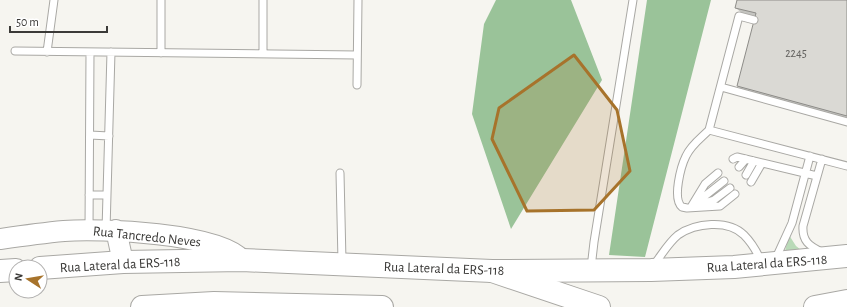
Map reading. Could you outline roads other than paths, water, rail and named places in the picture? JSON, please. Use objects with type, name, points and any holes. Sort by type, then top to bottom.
[{"type":"main road","name":"Rua Tancredo Neves","points":[[0,239],[64,231],[104,230],[210,243],[229,250],[242,260]]},
{"type":"main road","points":[[104,230],[123,262]]},
{"type":"main road","name":"Rua Lateral da ERS-118","points":[[48,267],[123,262],[242,260],[492,271],[651,270],[768,264],[842,257]]},
{"type":"main road","points":[[492,271],[599,307]]},
{"type":"main road","points":[[815,307],[847,301]]},
{"type":"main road","points":[[142,307],[214,303],[382,307]]},
{"type":"lane","points":[[47,52],[54,0]]},
{"type":"lane","points":[[161,0],[161,53]]},
{"type":"lane","points":[[263,54],[264,0]]},
{"type":"lane","points":[[357,85],[358,0]]},
{"type":"lane","points":[[591,270],[594,242],[633,0]]},
{"type":"lane","points":[[735,194],[720,206],[682,207],[678,202],[676,194],[685,156],[709,130],[739,16],[754,20]]},
{"type":"lane","points":[[15,51],[357,55]]},
{"type":"lane","points":[[90,52],[89,196],[104,230]]},
{"type":"lane","points":[[104,230],[107,195],[111,52]]},
{"type":"lane","points":[[721,87],[847,122]]},
{"type":"lane","points":[[709,130],[847,166]]},
{"type":"lane","points":[[90,135],[109,136]]},
{"type":"lane","points":[[733,159],[737,156],[817,176]]},
{"type":"lane","points":[[651,270],[678,236],[692,227],[708,225],[729,227],[744,234],[768,264],[780,251],[792,223],[810,156]]},
{"type":"lane","points":[[739,167],[746,159]]},
{"type":"lane","points":[[822,160],[803,226],[802,235],[808,243],[816,249],[842,257]]},
{"type":"lane","points":[[746,174],[754,161]]},
{"type":"lane","points":[[752,182],[762,162]]},
{"type":"lane","points":[[340,172],[342,264]]},
{"type":"lane","points":[[691,207],[706,184],[718,173]]},
{"type":"lane","points":[[691,207],[724,181]]},
{"type":"lane","points":[[691,207],[714,200],[730,188]]},
{"type":"lane","points":[[89,196],[107,195]]},
{"type":"lane","points":[[792,223],[803,226]]}]
